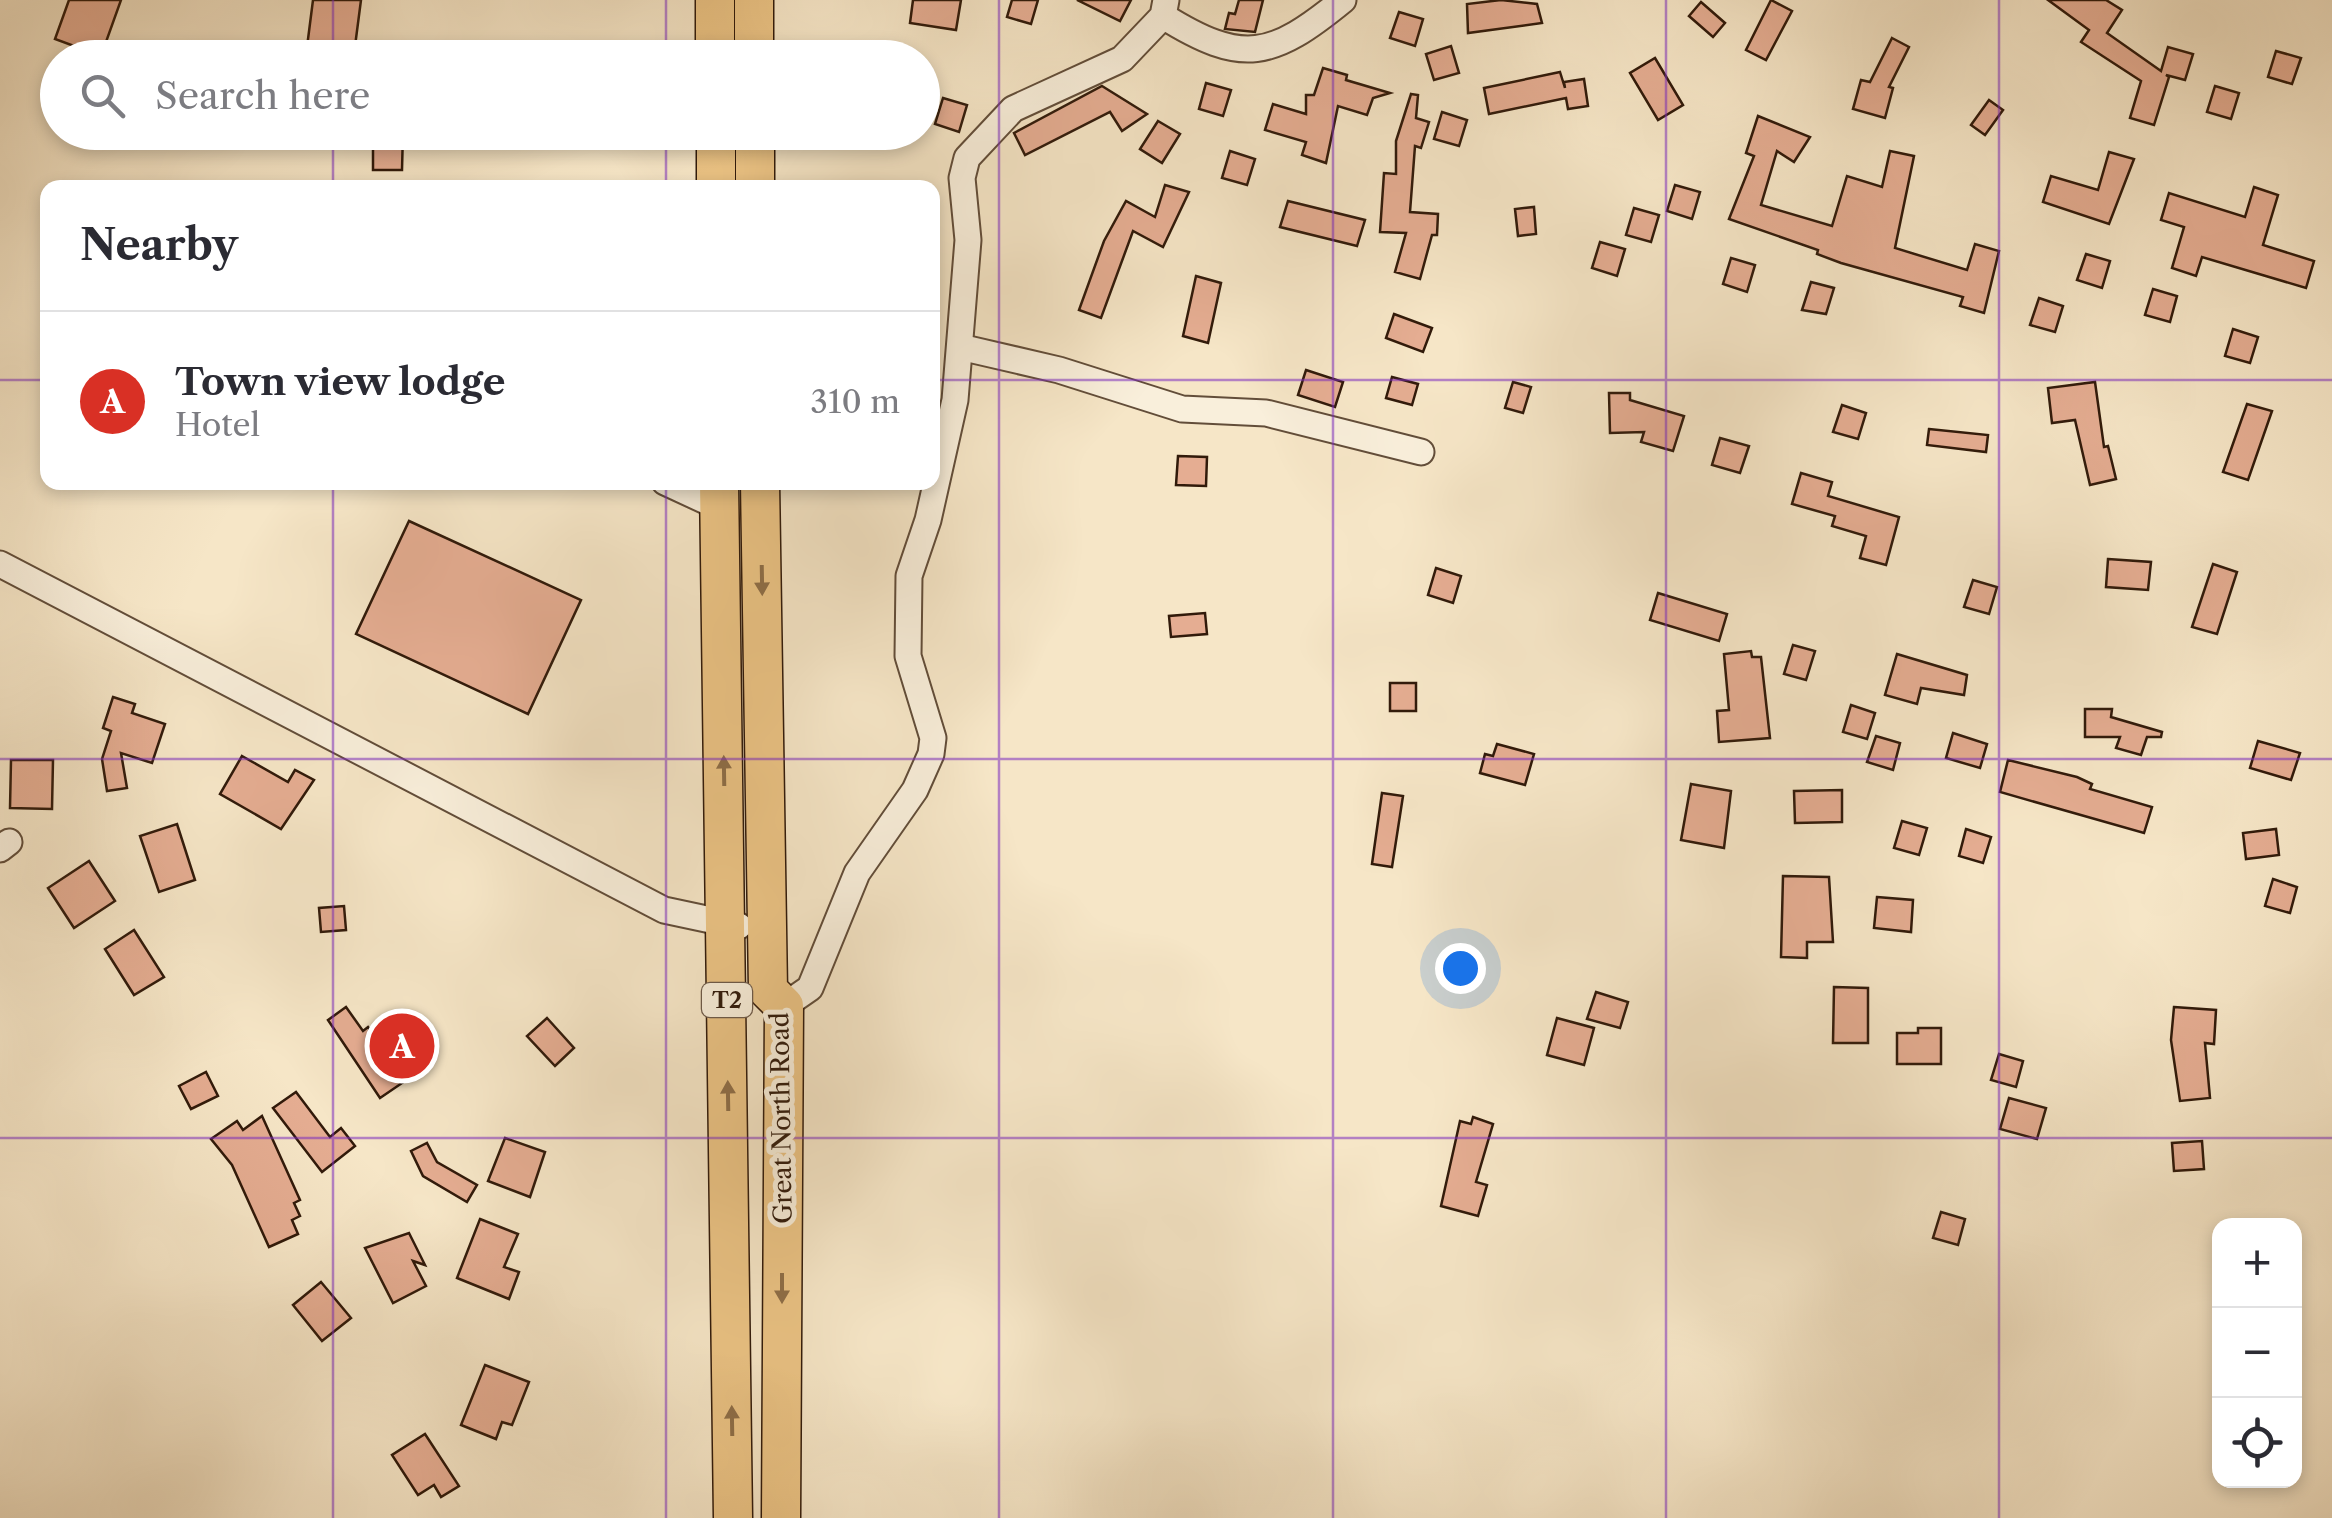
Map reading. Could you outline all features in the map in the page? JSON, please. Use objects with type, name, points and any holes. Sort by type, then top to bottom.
[{"type":"highway","points":[[715,0],[715,40]]},
{"type":"highway","points":[[754,0],[754,40]]},
{"type":"highway","points":[[716,150],[716,180]]},
{"type":"highway","points":[[755,150],[755,180]]},
{"type":"highway","name":"Great North Road","points":[[760,490],[768,990],[784,1006],[782,1518]]},
{"type":"highway","name":"Great North Road","points":[[719,495],[728,925],[733,1518]]},
{"type":"street","points":[[940,469],[960,348],[968,240],[962,178],[968,158],[1013,109],[1122,59],[1164,8],[1210,43],[1256,50],[1280,45],[1342,0]]},
{"type":"street","points":[[960,348],[1059,370],[1182,409],[1266,413],[1421,452]]},
{"type":"street","points":[[784,1006],[810,988],[856,873],[915,790],[932,754],[933,738],[908,656],[909,576],[934,490]]},
{"type":"street","points":[[0,564],[664,910],[728,925],[768,929]]},
{"type":"building","points":[[69,0],[121,0],[107,40],[55,39]]},
{"type":"building","points":[[313,0],[361,0],[356,40],[308,40]]},
{"type":"building","points":[[913,0],[961,0],[956,30],[910,23]]},
{"type":"building","points":[[1012,0],[1038,0],[1031,24],[1007,17]]},
{"type":"building","points":[[1077,0],[1131,0],[1120,21]]},
{"type":"building","points":[[1239,0],[1263,0],[1255,32],[1225,29],[1229,13],[1235,14]]},
{"type":"building","points":[[1501,0],[1537,4],[1542,23],[1468,33],[1467,4]]},
{"type":"building","points":[[1771,0],[1792,11],[1766,60],[1746,50]]},
{"type":"building","points":[[2048,0],[2106,0],[2122,10],[2107,33],[2161,71],[2168,47],[2193,54],[2185,80],[2166,75],[2169,77],[2154,125],[2130,118],[2141,81],[2081,42],[2089,30]]},
{"type":"building","points":[[1701,2],[1725,23],[1713,37],[1689,16]]},
{"type":"building","points":[[1399,12],[1423,19],[1415,46],[1390,38]]},
{"type":"building","points":[[1892,38],[1909,47],[1889,87],[1893,88],[1885,118],[1853,109],[1861,80],[1870,82]]},
{"type":"building","points":[[1451,46],[1459,73],[1434,80],[1426,54]]},
{"type":"building","points":[[2276,51],[2301,58],[2292,84],[2268,77]]},
{"type":"building","points":[[1655,58],[1683,105],[1658,120],[1630,73]]},
{"type":"building","points":[[1323,68],[1347,75],[1346,80],[1390,93],[1373,98],[1367,115],[1338,106],[1326,163],[1302,155],[1306,142],[1265,130],[1273,104],[1306,114],[1306,95],[1314,95]]},
{"type":"building","points":[[1560,72],[1565,88],[1564,82],[1584,79],[1588,106],[1568,109],[1566,98],[1489,114],[1484,88]]},
{"type":"building","points":[[1206,83],[1231,90],[1223,116],[1199,109]]},
{"type":"building","points":[[1102,86],[1147,114],[1122,131],[1110,112],[1025,155],[1014,133]]},
{"type":"building","points":[[2215,86],[2239,93],[2231,119],[2207,112]]},
{"type":"building","points":[[1411,94],[1418,95],[1416,118],[1429,122],[1421,148],[1415,146],[1410,212],[1438,214],[1437,235],[1432,235],[1420,279],[1395,272],[1406,233],[1380,232],[1384,173],[1396,174],[1396,141]]},
{"type":"building","points":[[943,98],[967,105],[959,132],[940,126]]},
{"type":"building","points":[[1989,100],[2003,110],[1985,135],[1971,125]]},
{"type":"building","points":[[1442,112],[1467,120],[1459,146],[1434,139]]},
{"type":"building","points":[[1758,116],[1810,137],[1794,162],[1777,151],[1761,205],[1832,226],[1847,176],[1882,187],[1890,151],[1914,156],[1895,248],[1967,270],[1975,244],[1999,251],[1984,313],[1960,306],[1963,297],[1841,263],[1817,254],[1818,250],[1729,219],[1754,156],[1746,153]]},
{"type":"building","points":[[1158,121],[1180,134],[1162,163],[1140,149]]},
{"type":"building","points":[[373,150],[403,150],[402,170],[373,170]]},
{"type":"building","points":[[1230,151],[1255,159],[1247,185],[1222,178]]},
{"type":"building","points":[[2109,152],[2134,159],[2109,224],[2043,202],[2051,176],[2098,190]]},
{"type":"building","points":[[1165,185],[1189,192],[1163,247],[1133,231],[1101,318],[1079,310],[1104,241],[1126,201],[1155,217]]},
{"type":"building","points":[[1675,185],[1700,192],[1692,219],[1667,211]]},
{"type":"building","points":[[2254,187],[2278,195],[2263,245],[2314,261],[2306,288],[2202,257],[2196,276],[2172,268],[2184,227],[2161,220],[2169,193],[2245,217]]},
{"type":"building","points":[[1288,201],[1365,220],[1357,246],[1280,227]]},
{"type":"building","points":[[1534,207],[1536,234],[1518,236],[1515,209]]},
{"type":"building","points":[[1634,208],[1659,215],[1651,242],[1626,235]]},
{"type":"building","points":[[1600,242],[1625,249],[1617,276],[1592,268]]},
{"type":"building","points":[[2086,254],[2110,261],[2102,288],[2077,280]]},
{"type":"building","points":[[1731,258],[1755,265],[1747,292],[1723,284]]},
{"type":"building","points":[[1196,276],[1221,283],[1208,343],[1183,336]]},
{"type":"building","points":[[1811,282],[1834,288],[1826,314],[1802,310]]},
{"type":"building","points":[[2153,289],[2177,296],[2170,322],[2145,315]]},
{"type":"building","points":[[2039,298],[2063,306],[2055,332],[2030,325]]},
{"type":"building","points":[[1394,314],[1432,328],[1423,352],[1386,338]]},
{"type":"building","points":[[2233,329],[2258,337],[2250,363],[2225,356]]},
{"type":"building","points":[[1306,370],[1343,382],[1335,407],[1298,395]]},
{"type":"building","points":[[1392,377],[1418,384],[1412,405],[1386,398]]},
{"type":"building","points":[[1513,382],[1531,387],[1523,413],[1505,408]]},
{"type":"building","points":[[2095,382],[2104,447],[2108,446],[2116,479],[2090,485],[2075,420],[2052,423],[2048,388]]},
{"type":"building","points":[[1609,393],[1630,393],[1630,400],[1684,416],[1673,451],[1641,442],[1644,432],[1610,433]]},
{"type":"building","points":[[2247,404],[2272,411],[2248,480],[2223,472]]},
{"type":"building","points":[[1842,405],[1866,413],[1858,439],[1833,432]]},
{"type":"building","points":[[1929,429],[1988,435],[1986,452],[1927,445]]},
{"type":"building","points":[[1720,438],[1749,446],[1740,473],[1712,465]]},
{"type":"building","points":[[1178,456],[1207,457],[1206,486],[1176,485]]},
{"type":"building","points":[[1801,473],[1832,482],[1828,496],[1899,517],[1886,565],[1860,558],[1866,536],[1832,526],[1835,516],[1792,504]]},
{"type":"building","points":[[409,521],[581,600],[528,714],[356,634]]},
{"type":"building","points":[[2108,559],[2151,562],[2148,590],[2106,587]]},
{"type":"building","points":[[2213,564],[2237,572],[2217,634],[2192,627]]},
{"type":"building","points":[[1436,568],[1461,576],[1453,603],[1428,595]]},
{"type":"building","points":[[1973,580],[1997,587],[1989,614],[1964,607]]},
{"type":"building","points":[[1658,593],[1727,614],[1719,641],[1650,620]]},
{"type":"building","points":[[1205,613],[1207,634],[1171,637],[1169,616]]},
{"type":"building","points":[[1793,645],[1815,651],[1806,680],[1784,674]]},
{"type":"building","points":[[1751,651],[1752,657],[1761,657],[1770,738],[1719,742],[1717,711],[1729,710],[1724,654]]},
{"type":"building","points":[[1897,654],[1967,675],[1964,695],[1921,688],[1917,704],[1885,695]]},
{"type":"building","points":[[1390,683],[1416,683],[1416,711],[1390,711]]},
{"type":"building","points":[[113,697],[135,704],[132,713],[165,724],[152,763],[121,753],[127,788],[107,791],[102,759],[111,731],[103,728]]},
{"type":"building","points":[[1851,705],[1875,713],[1867,739],[1843,732]]},
{"type":"building","points":[[2085,709],[2112,709],[2111,717],[2162,732],[2161,737],[2147,737],[2141,755],[2116,748],[2120,737],[2085,737]]},
{"type":"building","points":[[1953,733],[1987,744],[1980,768],[1946,758]]},
{"type":"building","points":[[1876,736],[1900,743],[1893,770],[1867,762]]},
{"type":"building","points":[[2258,741],[2300,753],[2291,780],[2250,768]]},
{"type":"building","points":[[1497,744],[1534,754],[1525,785],[1480,773],[1485,754],[1493,756]]},
{"type":"building","points":[[242,756],[288,782],[295,770],[314,780],[281,829],[220,794]]},
{"type":"building","points":[[11,760],[53,760],[52,809],[10,808]]},
{"type":"building","points":[[2008,760],[2077,777],[2092,784],[2090,789],[2152,807],[2144,833],[2000,792]]},
{"type":"building","points":[[1691,784],[1731,791],[1724,848],[1681,840]]},
{"type":"building","points":[[1842,790],[1842,822],[1795,823],[1794,791]]},
{"type":"building","points":[[1382,793],[1403,796],[1392,867],[1372,864]]},
{"type":"building","points":[[1902,821],[1927,828],[1919,855],[1894,848]]},
{"type":"building","points":[[177,824],[195,880],[159,892],[140,836]]},
{"type":"building","points":[[1966,829],[1991,837],[1983,863],[1959,856]]},
{"type":"building","points":[[2276,829],[2279,855],[2246,859],[2243,833]]},
{"type":"building","points":[[89,861],[115,901],[74,928],[48,888]]},
{"type":"building","points":[[1783,876],[1829,877],[1833,942],[1807,942],[1807,958],[1781,957]]},
{"type":"building","points":[[2273,879],[2297,887],[2290,913],[2265,906]]},
{"type":"building","points":[[1877,897],[1913,900],[1911,932],[1874,928]]},
{"type":"building","points":[[344,906],[346,930],[321,932],[319,908]]},
{"type":"building","points":[[134,930],[164,977],[134,995],[105,949]]},
{"type":"building","points":[[1834,987],[1868,988],[1868,1043],[1833,1043]]},
{"type":"building","points":[[1596,992],[1628,1002],[1620,1028],[1587,1019]]},
{"type":"building","points":[[346,1007],[363,1031],[368,1027],[405,1081],[380,1098],[328,1020]]},
{"type":"building","points":[[2174,1007],[2216,1010],[2214,1044],[2205,1043],[2210,1098],[2180,1101],[2171,1040]]},
{"type":"building","points":[[547,1018],[574,1048],[555,1066],[527,1036]]},
{"type":"building","points":[[1557,1018],[1594,1028],[1584,1065],[1547,1055]]},
{"type":"building","points":[[1918,1028],[1941,1028],[1941,1064],[1897,1064],[1897,1033],[1918,1033]]},
{"type":"building","points":[[1999,1054],[2023,1061],[2016,1087],[1991,1080]]},
{"type":"building","points":[[206,1072],[218,1096],[191,1109],[179,1086]]},
{"type":"building","points":[[296,1092],[330,1137],[341,1128],[355,1146],[322,1172],[273,1108]]},
{"type":"building","points":[[2009,1098],[2046,1108],[2037,1139],[2000,1129]]},
{"type":"building","points":[[262,1116],[300,1200],[294,1203],[300,1216],[292,1220],[298,1234],[269,1247],[232,1165],[211,1139],[237,1121],[243,1130]]},
{"type":"building","points":[[1473,1117],[1493,1124],[1476,1182],[1487,1185],[1478,1216],[1441,1206],[1460,1121],[1471,1124]]},
{"type":"building","points":[[505,1138],[545,1152],[530,1197],[488,1181]]},
{"type":"building","points":[[2202,1141],[2204,1169],[2174,1171],[2172,1143]]},
{"type":"building","points":[[427,1143],[437,1162],[477,1185],[467,1202],[423,1176],[411,1151]]},
{"type":"building","points":[[1941,1212],[1965,1219],[1958,1245],[1933,1238]]},
{"type":"building","points":[[480,1219],[518,1234],[504,1267],[519,1272],[509,1299],[457,1278]]},
{"type":"building","points":[[409,1233],[425,1265],[413,1261],[426,1286],[393,1303],[365,1248]]},
{"type":"building","points":[[321,1282],[351,1318],[322,1341],[293,1305]]},
{"type":"building","points":[[485,1365],[529,1382],[512,1425],[502,1422],[496,1439],[461,1425]]},
{"type":"building","points":[[425,1434],[459,1486],[441,1497],[434,1485],[418,1495],[392,1455]]},
{"type":"place","name":"Town view lodge","points":[[402,1046]]}]
